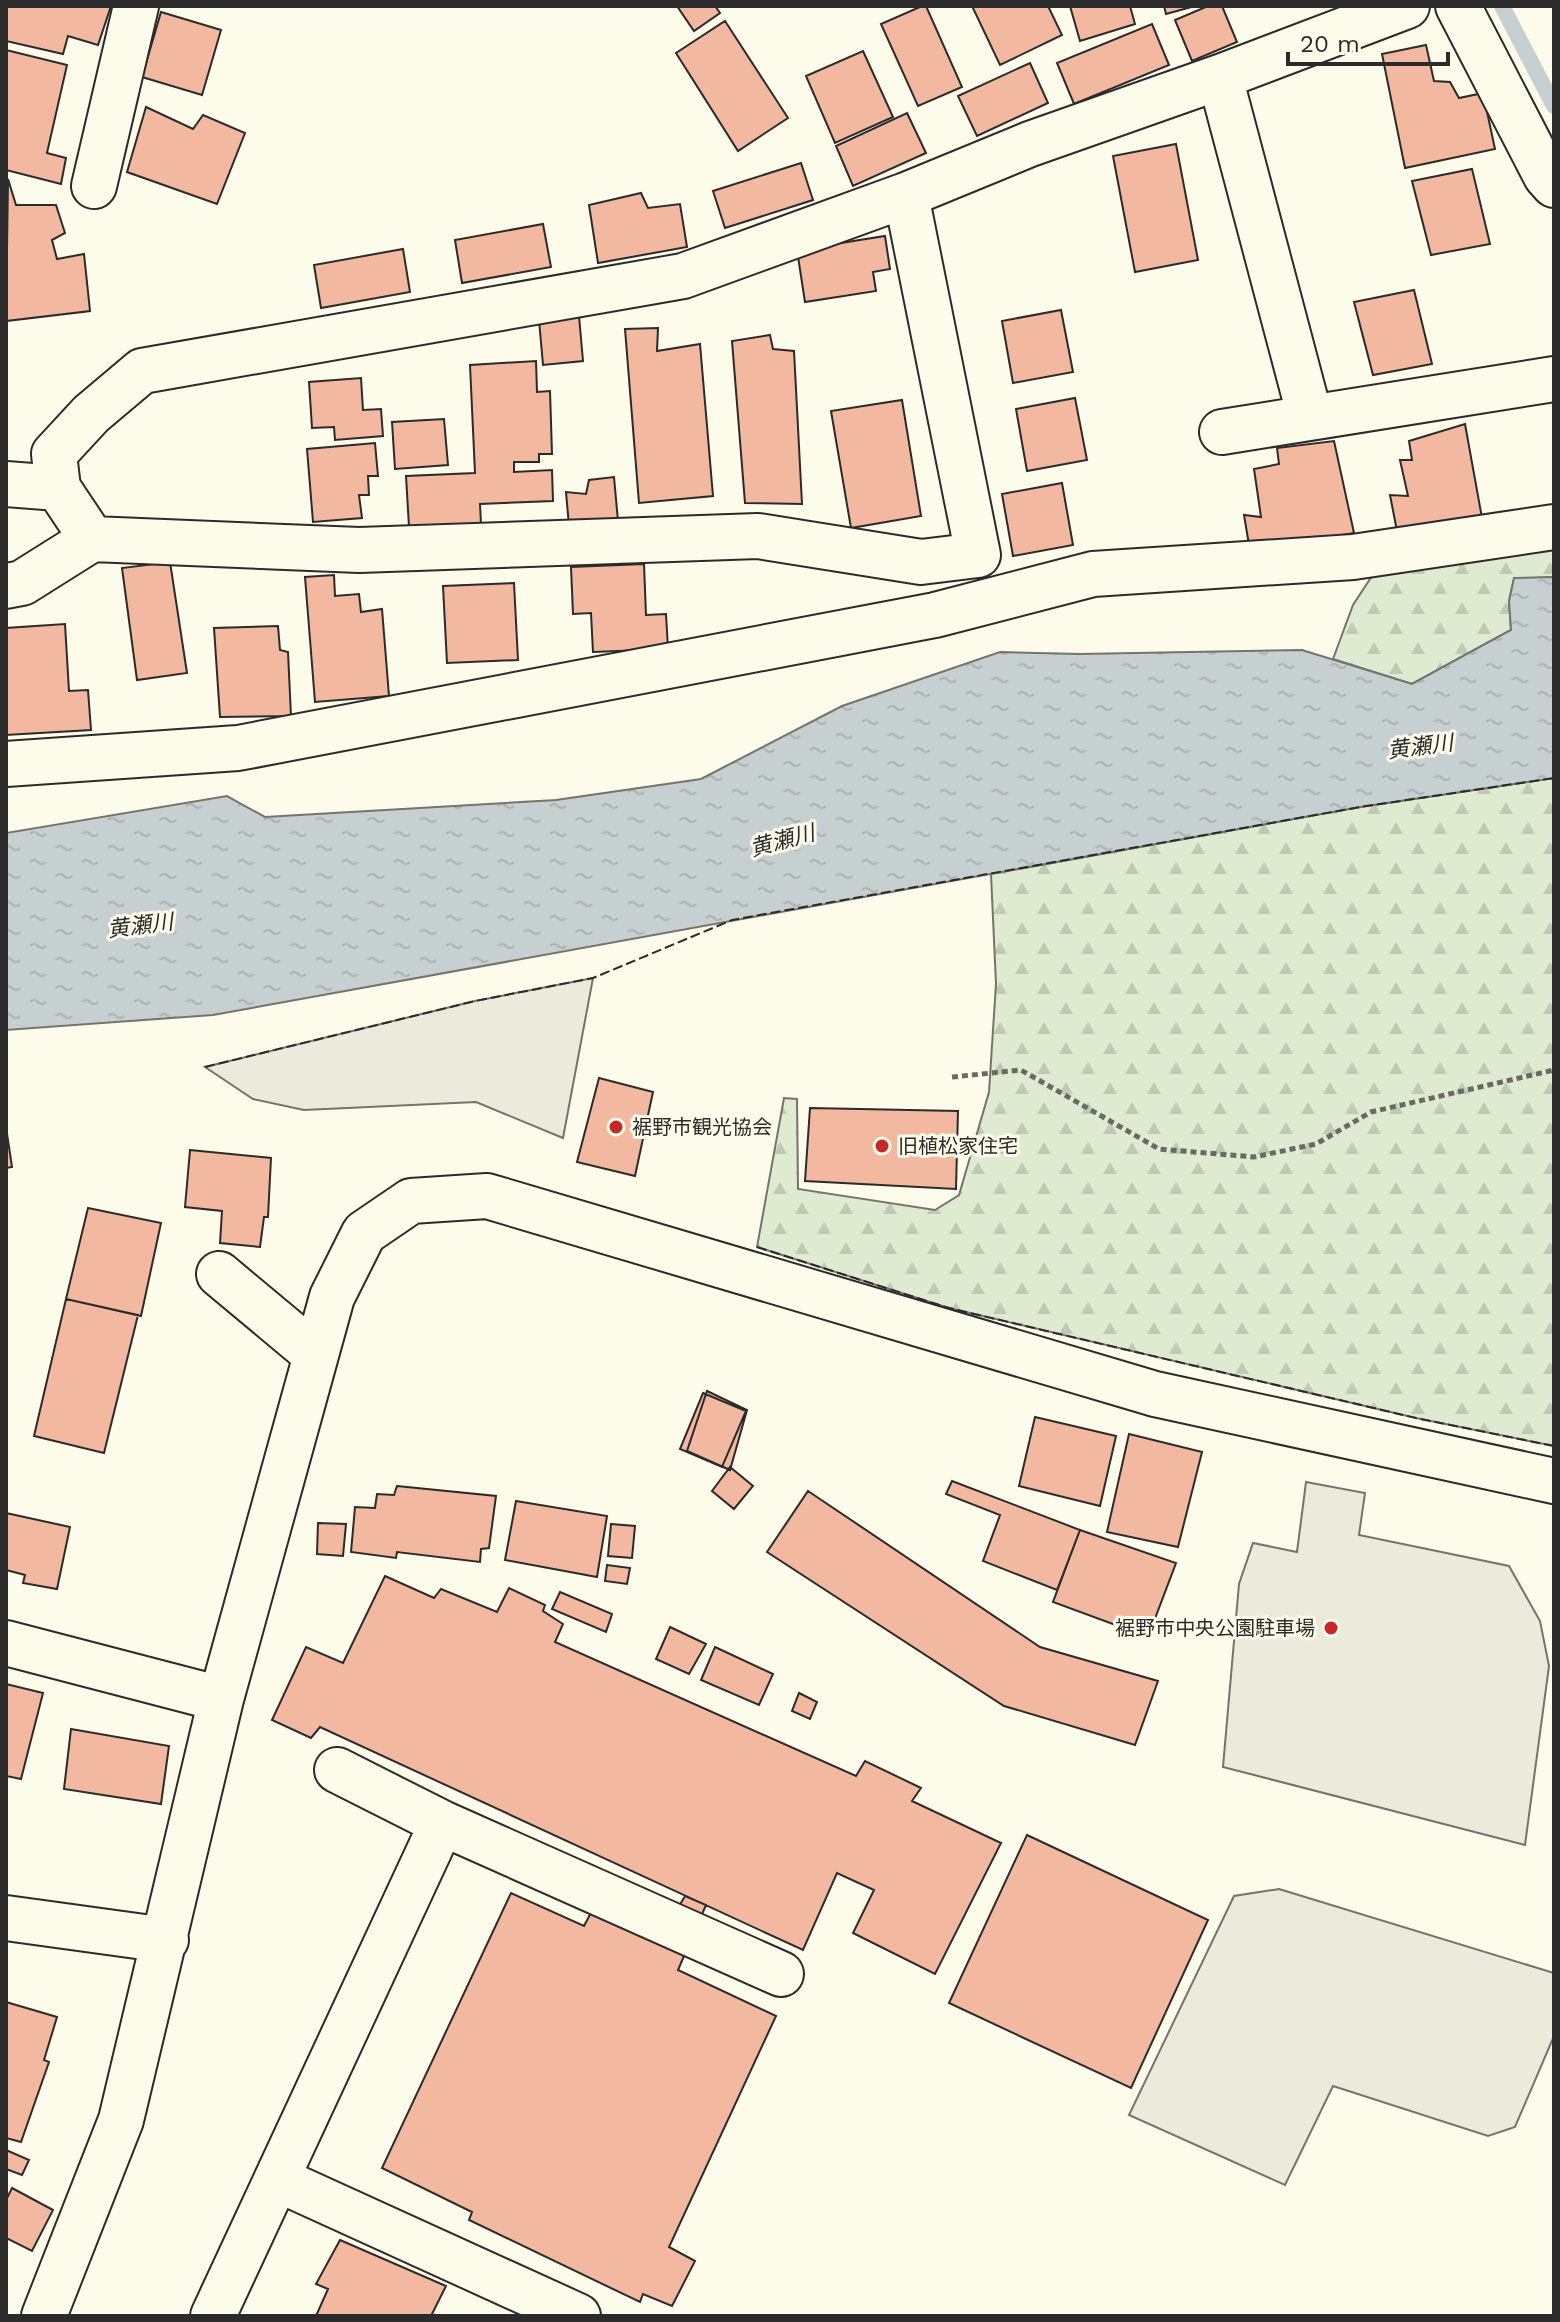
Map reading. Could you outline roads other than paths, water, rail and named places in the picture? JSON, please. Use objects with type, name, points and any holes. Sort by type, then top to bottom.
[{"type":"street","points":[[94,186],[136,6]]},
{"type":"street","points":[[92,539],[58,488],[54,454],[91,414],[142,371],[683,276],[906,195],[1030,144],[1407,6]]},
{"type":"street","points":[[1458,6],[1546,176],[1554,185]]},
{"type":"street","points":[[1220,77],[1310,417]]},
{"type":"street","points":[[906,195],[978,555]]},
{"type":"street","points":[[1222,432],[1554,379]]},
{"type":"street","points":[[6,484],[58,488]]},
{"type":"street","points":[[6,764],[238,748],[935,615],[1093,574],[1353,557],[1554,527]]},
{"type":"street","points":[[6,586],[22,583],[92,539],[359,550],[758,536],[921,562],[978,555],[1045,587]]},
{"type":"street","points":[[44,2316],[121,2120],[221,1699],[332,1297],[364,1233],[411,1201],[487,1196],[1155,1394],[1554,1481]]},
{"type":"street","points":[[219,1274],[316,1355]]},
{"type":"street","points":[[6,1643],[221,1699]]},
{"type":"street","points":[[337,1770],[442,1823],[781,1974]]},
{"type":"street","points":[[213,2316],[442,1823]]},
{"type":"street","points":[[6,1918],[166,1940]]},
{"type":"street","points":[[277,2179],[578,2316]]},
{"type":"water","name":"黄瀬川","points":[[1554,577],[1554,778],[1360,807],[213,1015],[6,1030],[6,833],[227,796],[265,817],[556,800],[701,779],[842,706],[1000,652],[1080,654],[1302,650],[1412,684],[1511,630],[1509,601],[1514,578]]},
{"type":"waterway","points":[[1502,6],[1554,106]]},
{"type":"place","name":"裾野市観光協会","points":[[616,1127]]},
{"type":"place","name":"旧植松家住宅","points":[[882,1146]]},
{"type":"place","name":"裾野市中央公園駐車場","points":[[1331,1628]]}]
